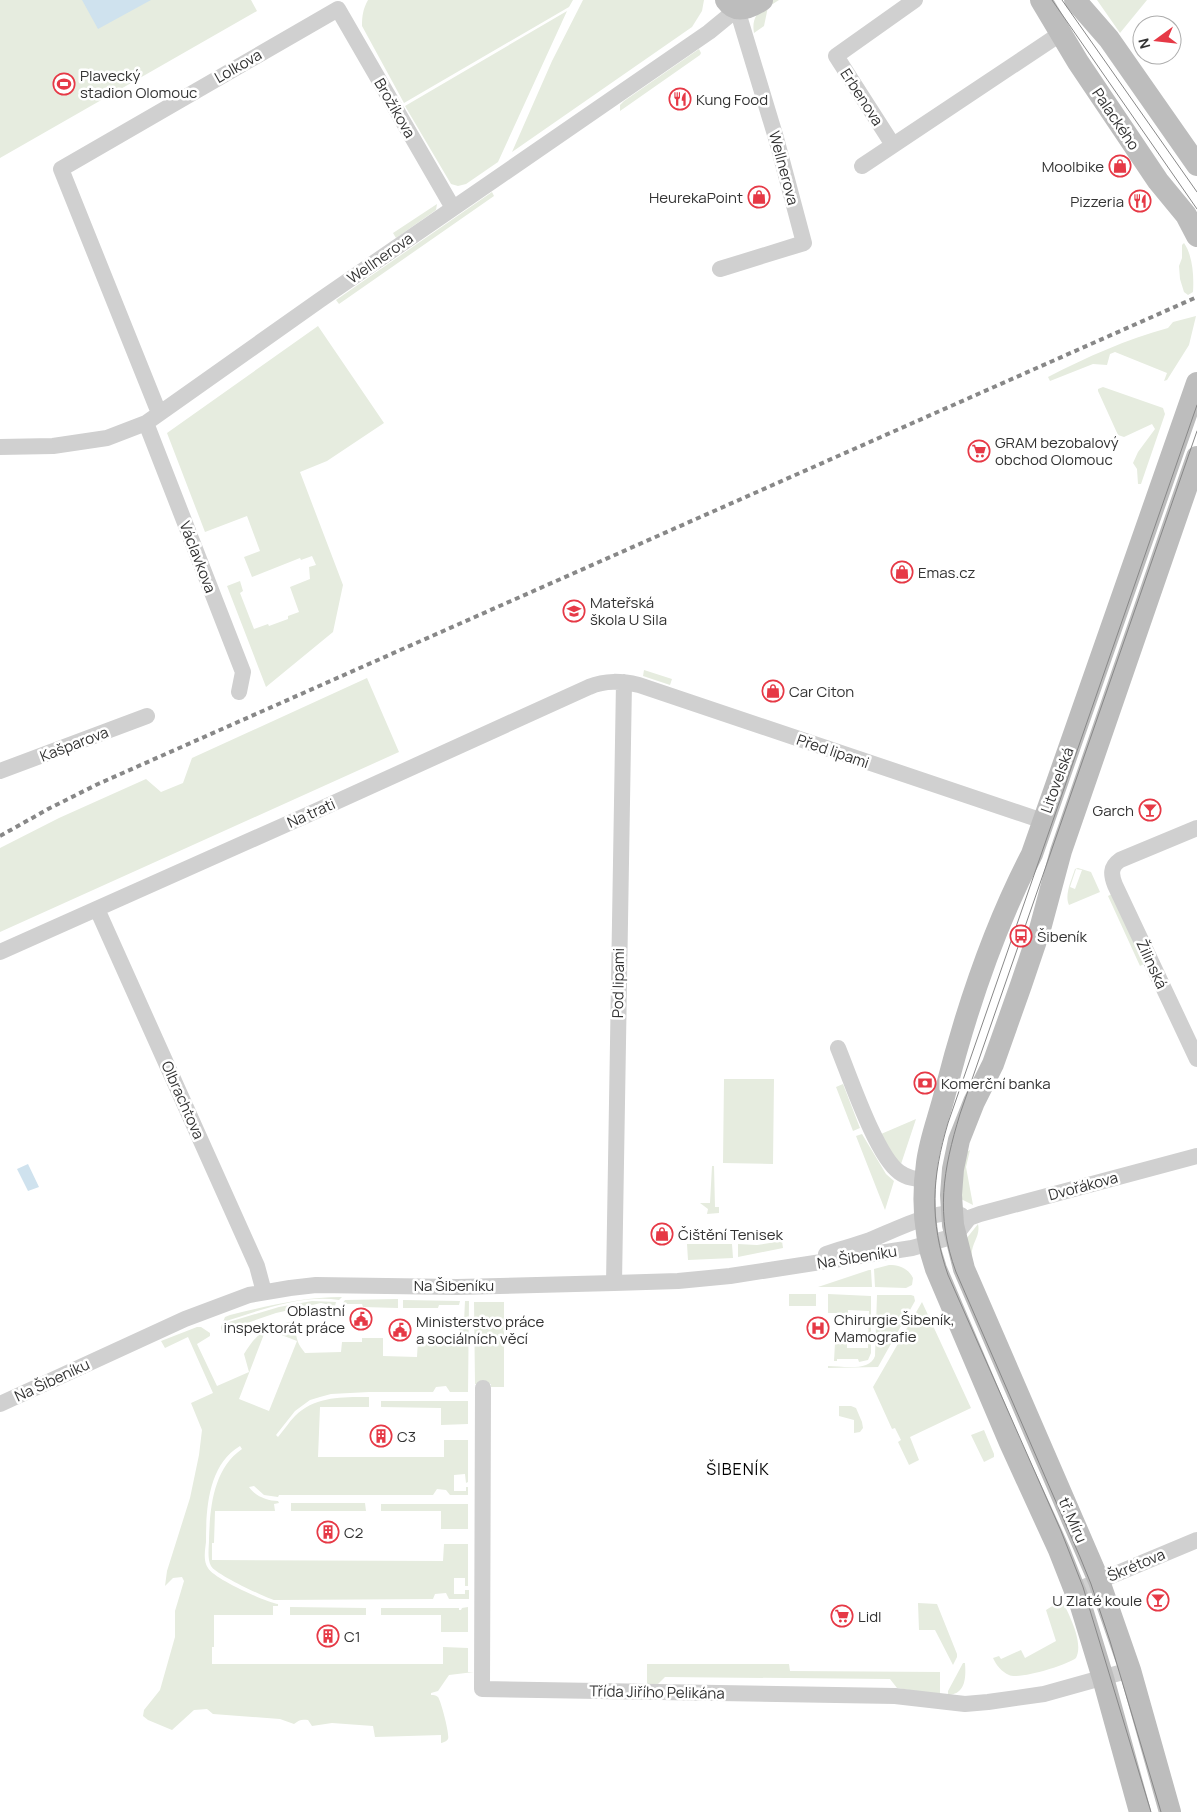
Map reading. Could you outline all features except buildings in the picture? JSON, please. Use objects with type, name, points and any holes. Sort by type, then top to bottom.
[{"type":"main road","name":"Wellnerova","points":[[731,4],[750,7],[762,0]]},
{"type":"main road","name":"Palackého","points":[[1041,0],[1060,34],[1153,173],[1186,216],[1197,235]]},
{"type":"main road","points":[[1075,0],[1110,39],[1197,165]]},
{"type":"main road","name":"Litovelská","points":[[928,1243],[925,1218],[925,1180],[934,1130],[965,1022],[1003,918],[1032,854],[1197,382]]},
{"type":"main road","name":"Litovelská","points":[[955,1236],[961,1215],[953,1169],[959,1140],[974,1102],[993,1064],[1035,945],[1058,859],[1197,457]]},
{"type":"main road","name":"tř. Míru","points":[[955,1236],[968,1280],[1099,1581],[1130,1670],[1170,1812]]},
{"type":"main road","name":"tř. Míru","points":[[928,1243],[940,1278],[1075,1591],[1103,1678],[1140,1812]]},
{"type":"street","name":"Erbenova","points":[[893,145],[836,56],[915,0]]},
{"type":"street","name":"Wellnerova","points":[[0,447],[52,446],[106,438],[146,423],[159,412],[709,32],[731,4]]},
{"type":"street","name":"Wellnerova","points":[[720,269],[804,243],[776,138],[731,4]]},
{"type":"street","name":"Brožíkova","points":[[338,9],[453,208]]},
{"type":"street","name":"Lolkova","points":[[159,412],[61,169],[338,9]]},
{"type":"street","points":[[862,166],[1060,34]]},
{"type":"street","name":"Václavkova","points":[[146,423],[243,672],[239,692]]},
{"type":"street","name":"Na trati","points":[[0,952],[589,687],[604,682],[624,682]]},
{"type":"street","name":"Před lipami","points":[[624,682],[639,685],[1043,821]]},
{"type":"street","name":"Pod lipami","points":[[614,1284],[624,682]]},
{"type":"street","name":"Kašparova","points":[[0,771],[147,716]]},
{"type":"street","name":"Žilinská","points":[[1197,828],[1122,859],[1112,869],[1115,886],[1197,1059]]},
{"type":"street","name":"Olbrachtova","points":[[97,909],[257,1266],[264,1292]]},
{"type":"street","points":[[838,1048],[871,1127],[892,1166],[904,1175],[925,1180]]},
{"type":"street","name":"Dvořákova","points":[[801,1264],[816,1256],[864,1242],[925,1218],[961,1215],[1197,1156]]},
{"type":"street","name":"Na Šibeníku","points":[[0,1404],[185,1318],[264,1292],[316,1285],[457,1287],[678,1281],[730,1276],[801,1264],[820,1263],[912,1248],[955,1236]]},
{"type":"street","name":"Třída Jiřího Pelikána","points":[[483,1388],[482,1689],[895,1696],[965,1704],[1044,1694],[1130,1670]]},
{"type":"street","name":"Škrétova","points":[[1075,1591],[1197,1540]]},
{"type":"shaded area","name":"Plavecký stadion Olomouc","points":[[0,0],[251,0],[257,11],[0,158]]},
{"type":"shaded area","points":[[368,0],[573,0],[569,7],[404,103],[362,26],[363,13]]},
{"type":"shaded area","points":[[583,0],[704,0],[702,11],[692,27],[512,152],[552,61]]},
{"type":"shaded area","points":[[772,0],[779,0],[768,7],[764,26],[754,33],[753,27],[757,14]]},
{"type":"shaded area","points":[[1097,0],[1147,0],[1135,15],[1132,15],[1132,18],[1120,33]]},
{"type":"shaded area","points":[[567,11],[498,162],[466,184],[458,186],[451,184],[405,106]]},
{"type":"shaded area","points":[[699,49],[700,55],[620,111],[620,105],[624,101]]},
{"type":"shaded area","points":[[492,192],[494,196],[339,304],[336,300]]},
{"type":"shaded area","points":[[437,204],[436,210],[396,238],[393,233]]},
{"type":"shaded area","points":[[1184,243],[1191,260],[1193,273],[1193,292],[1188,295],[1184,292],[1179,266],[1182,258],[1182,245]]},
{"type":"shaded area","points":[[1196,316],[1189,345],[1167,380],[1164,381],[1167,373],[1115,352],[1110,354],[1107,365],[1093,364],[1050,381],[1048,377],[1107,349],[1137,337],[1168,328],[1173,322]]},
{"type":"shaded area","points":[[318,326],[384,423],[327,461],[300,472],[343,585],[333,632],[266,687],[227,586],[240,581],[243,591],[240,593],[254,629],[268,624],[269,626],[288,619],[288,616],[299,612],[290,587],[310,579],[309,567],[316,565],[312,556],[301,560],[300,558],[252,577],[244,557],[260,551],[247,516],[205,532],[167,433]]},
{"type":"shaded area","points":[[1103,387],[1163,408],[1165,414],[1141,484],[1138,484],[1137,469],[1133,463],[1138,452],[1155,429],[1152,424],[1124,437],[1118,435],[1098,391],[1098,389]]},
{"type":"shaded area","points":[[644,670],[672,679],[670,685],[643,676]]},
{"type":"shaded area","points":[[367,678],[399,752],[0,932],[0,848],[59,818],[146,779],[161,792],[183,783],[192,758]]},
{"type":"shaded area","points":[[1078,868],[1091,872],[1100,892],[1069,905],[1067,897],[1075,869]],"holes":[[[1076,869],[1082,870],[1075,889],[1070,887]]]},
{"type":"shaded area","points":[[1112,894],[1144,964],[1140,966],[1108,896]]},
{"type":"shaded area","points":[[724,1079],[774,1079],[773,1164],[723,1163]]},
{"type":"shaded area","points":[[843,1084],[860,1128],[853,1131],[836,1087]]},
{"type":"shaded area","points":[[916,1119],[901,1164],[896,1160],[881,1134]]},
{"type":"shaded area","points":[[862,1134],[886,1174],[894,1181],[885,1210],[856,1136]]},
{"type":"shaded area","points":[[970,1150],[966,1167],[973,1205],[961,1199],[963,1154]]},
{"type":"shaded area","points":[[712,1166],[714,1166],[715,1207],[719,1207],[719,1213],[707,1214],[708,1209],[700,1203],[710,1203]]},
{"type":"shaded area","points":[[978,1224],[979,1229],[972,1257],[966,1239]]},
{"type":"shaded area","points":[[782,1241],[783,1248],[738,1257],[738,1244],[757,1245]]},
{"type":"shaded area","points":[[687,1244],[732,1244],[733,1258],[688,1260]]},
{"type":"shaded area","points":[[889,1265],[900,1266],[906,1269],[913,1278],[912,1285],[906,1288],[875,1287],[874,1269]]},
{"type":"shaded area","points":[[871,1270],[872,1287],[818,1287]]},
{"type":"shaded area","points":[[789,1294],[816,1294],[816,1306],[789,1306]]},
{"type":"shaded area","points":[[828,1294],[871,1296],[871,1353],[868,1360],[859,1362],[858,1359],[837,1359],[837,1361],[834,1361],[835,1343],[847,1344],[847,1348],[868,1348],[869,1311],[848,1310],[848,1313],[828,1313]]},
{"type":"shaded area","points":[[877,1295],[911,1295],[914,1296],[915,1301],[878,1367],[828,1368],[828,1366],[862,1366],[872,1361],[875,1356]]},
{"type":"shaded area","points":[[342,1297],[339,1300],[313,1299]]},
{"type":"shaded area","points":[[307,1299],[265,1309],[223,1322],[225,1317],[271,1305]]},
{"type":"shaded area","points":[[398,1299],[398,1308],[342,1304],[345,1300]]},
{"type":"shaded area","points":[[403,1300],[460,1301],[459,1305],[439,1305],[438,1308],[403,1308]]},
{"type":"shaded area","points":[[312,1301],[336,1302],[335,1306],[321,1303],[276,1313],[250,1322],[230,1335],[223,1334],[221,1328],[222,1324],[279,1307]]},
{"type":"shaded area","points":[[465,1301],[469,1301],[468,1392],[450,1392],[446,1386],[436,1387],[433,1392],[331,1394],[310,1400],[295,1411],[276,1435],[278,1437],[303,1409],[320,1401],[349,1397],[369,1397],[369,1407],[320,1407],[318,1457],[444,1457],[444,1440],[468,1440],[468,1482],[466,1483],[465,1474],[454,1475],[454,1491],[466,1491],[466,1487],[468,1487],[468,1495],[450,1495],[446,1490],[437,1489],[433,1495],[279,1495],[278,1497],[264,1495],[254,1486],[249,1487],[262,1497],[278,1501],[279,1503],[274,1504],[275,1511],[215,1511],[212,1560],[443,1561],[444,1544],[468,1544],[468,1586],[465,1586],[465,1578],[454,1578],[454,1594],[465,1594],[465,1590],[469,1590],[469,1599],[449,1599],[446,1593],[435,1594],[433,1599],[274,1600],[214,1570],[208,1553],[212,1502],[219,1478],[232,1457],[242,1449],[240,1446],[229,1454],[215,1476],[208,1502],[205,1552],[206,1565],[212,1573],[241,1589],[278,1604],[278,1606],[273,1606],[273,1615],[214,1615],[212,1664],[443,1664],[443,1647],[468,1648],[468,1672],[474,1672],[449,1675],[438,1691],[431,1693],[431,1695],[438,1697],[441,1705],[448,1731],[448,1739],[441,1743],[441,1735],[375,1737],[373,1726],[332,1723],[312,1726],[308,1720],[300,1720],[294,1724],[280,1719],[213,1714],[207,1709],[194,1710],[172,1730],[143,1716],[144,1710],[160,1690],[175,1637],[175,1611],[184,1581],[182,1577],[173,1578],[165,1586],[167,1571],[190,1498],[199,1455],[202,1430],[191,1403],[213,1393],[188,1337],[165,1348],[161,1341],[197,1327],[201,1327],[210,1333],[210,1336],[197,1344],[217,1386],[249,1372],[244,1354],[257,1336],[265,1331],[239,1399],[269,1411],[297,1341],[267,1329],[289,1322],[295,1329],[298,1343],[305,1353],[341,1352],[342,1342],[362,1342],[362,1338],[383,1338],[383,1356],[417,1357],[418,1339],[438,1339],[439,1343],[459,1343],[459,1322],[464,1322]]},
{"type":"shaded area","points":[[474,1302],[504,1302],[504,1387],[491,1387],[491,1384],[475,1384]]},
{"type":"shaded area","points":[[922,1302],[971,1408],[910,1437],[919,1460],[909,1465],[898,1442],[901,1440],[895,1428],[892,1429],[873,1387]]},
{"type":"shaded area","points":[[381,1401],[468,1401],[468,1424],[441,1425],[441,1408],[381,1407]]},
{"type":"shaded area","points":[[839,1406],[856,1408],[863,1428],[860,1432],[854,1433],[854,1420],[839,1416]]},
{"type":"shaded area","points":[[984,1430],[994,1457],[984,1462],[971,1435]]},
{"type":"shaded area","points":[[291,1503],[365,1503],[366,1511],[291,1511]]},
{"type":"shaded area","points":[[381,1504],[468,1504],[468,1529],[441,1529],[441,1511],[381,1511]]},
{"type":"shaded area","points":[[1062,1600],[1077,1637],[1078,1652],[1076,1658],[1053,1668],[1032,1674],[1014,1676],[1002,1670],[993,1658],[999,1656],[1001,1659],[1021,1650],[1025,1658],[1056,1641],[1046,1610]]},
{"type":"shaded area","points":[[918,1603],[937,1604],[957,1654],[953,1665],[935,1630],[919,1630]]},
{"type":"shaded area","points":[[290,1607],[366,1608],[366,1615],[290,1615]]},
{"type":"shaded area","points":[[468,1607],[468,1632],[441,1632],[441,1615],[381,1615],[381,1608],[459,1608],[461,1610]]},
{"type":"shaded area","points":[[963,1663],[965,1663],[964,1684],[958,1692],[948,1695],[948,1691]]},
{"type":"shaded area","points":[[647,1664],[789,1664],[790,1671],[940,1672],[940,1695],[897,1688],[890,1679],[665,1677],[657,1685],[647,1685]]},
{"type":"water","points":[[82,0],[151,0],[98,29]]},
{"type":"water","points":[[28,1164],[39,1187],[28,1191],[17,1169]]},
{"type":"tram line","points":[[1052,0],[1197,209]]},
{"type":"tram line","points":[[1062,0],[1197,192]]},
{"type":"tram line","points":[[1151,1812],[1083,1587],[1061,1531],[948,1275],[938,1236],[935,1199],[939,1162],[948,1123],[1197,405]]},
{"type":"tram line","points":[[1161,1812],[1091,1584],[956,1272],[945,1231],[944,1193],[949,1154],[960,1114],[1197,431]]},
{"type":"railway","points":[[0,836],[98,784],[1197,297]]},
{"type":"place","name":"Plavecký stadion Olomouc","points":[[64,84]]},
{"type":"place","name":"Kung Food","points":[[680,99]]},
{"type":"place","name":"Moolbike","points":[[1120,166]]},
{"type":"place","name":"HeurekaPoint","points":[[759,197]]},
{"type":"place","name":"Pizzeria","points":[[1140,201]]},
{"type":"place","name":"GRAM bezobalový obchod Olomouc","points":[[979,451]]},
{"type":"place","name":"Emas.cz","points":[[902,572]]},
{"type":"place","name":"Mateřská škola U Sila","points":[[574,611]]},
{"type":"place","name":"Car Citon","points":[[773,691]]},
{"type":"place","name":"Garch","points":[[1150,810]]},
{"type":"place","name":"Šibeník","points":[[1021,936]]},
{"type":"place","name":"Komerční banka","points":[[925,1083]]},
{"type":"place","name":"Čištění Tenisek","points":[[662,1234]]},
{"type":"place","name":"Oblastní inspektorát práce","points":[[361,1319]]},
{"type":"place","name":"Chirurgie Šibeník, Mamografie","points":[[818,1328]]},
{"type":"place","name":"Ministerstvo práce a sociálních věcí","points":[[400,1330]]},
{"type":"place","name":"C3","points":[[381,1436]]},
{"type":"place","name":"C2","points":[[328,1532]]},
{"type":"place","name":"U Zlaté koule","points":[[1158,1600]]},
{"type":"place","name":"Lidl","points":[[842,1616]]},
{"type":"place","name":"C1","points":[[328,1636]]},
{"type":"district","name":"ŠIBENÍK","points":[[738,1469]]}]
